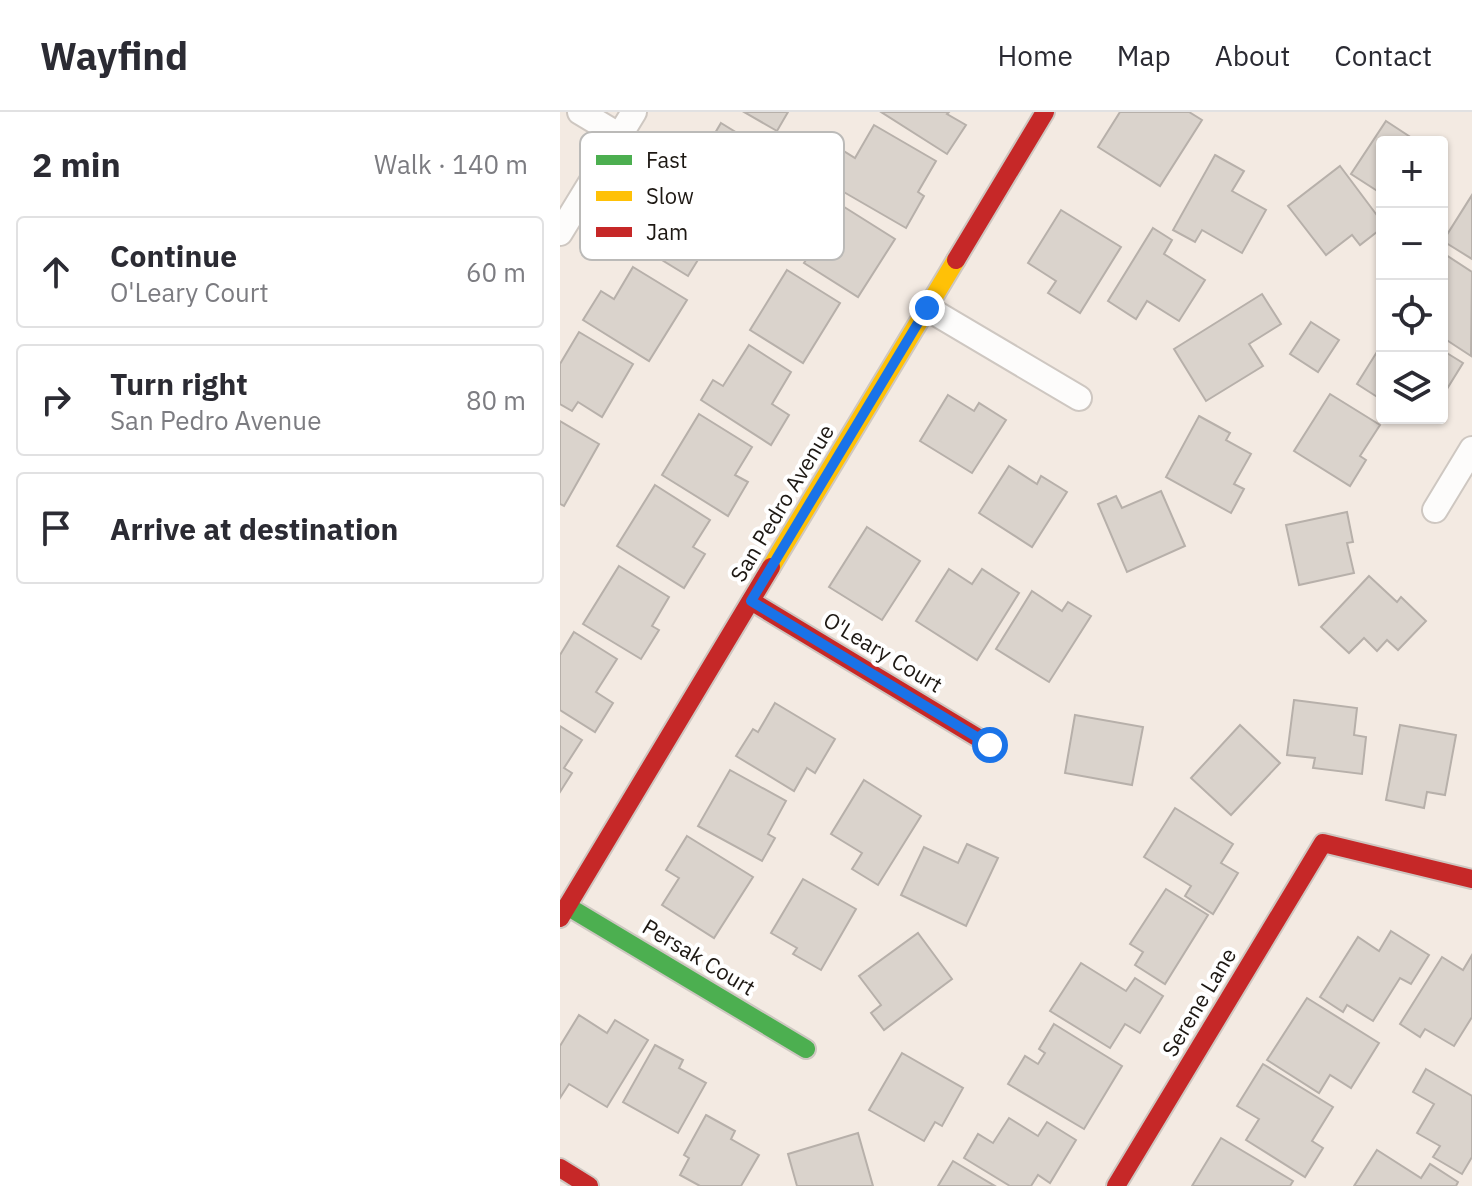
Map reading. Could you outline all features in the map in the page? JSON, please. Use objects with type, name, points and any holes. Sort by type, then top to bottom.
[{"type":"street","points":[[580,112],[613,132]]},
{"type":"street","points":[[622,132],[634,112]]},
{"type":"street","name":"San Pedro Avenue","points":[[563,912],[1045,112]]},
{"type":"street","points":[[560,233],[580,201]]},
{"type":"street","points":[[927,308],[1079,398]]},
{"type":"street","points":[[1435,510],[1472,449]]},
{"type":"street","name":"O'Leary Court","points":[[751,601],[990,745]]},
{"type":"street","name":"Serene Lane","points":[[1116,1186],[1323,843],[1472,879]]},
{"type":"street","name":"Persak Court","points":[[563,912],[806,1049]]},
{"type":"street","points":[[560,1168],[589,1186]]},
{"type":"building","points":[[744,112],[788,112],[777,131]]},
{"type":"building","points":[[881,112],[949,112],[947,114],[966,125],[947,154]]},
{"type":"building","points":[[1120,112],[1189,112],[1202,120],[1160,186],[1098,147]]},
{"type":"building","points":[[1386,121],[1409,136],[1376,136]]},
{"type":"building","points":[[721,123],[736,132],[716,132]]},
{"type":"building","points":[[874,125],[936,161],[918,192],[924,196],[906,228],[844,192],[844,151],[855,158]]},
{"type":"building","points":[[1376,136],[1376,190],[1351,174]]},
{"type":"building","points":[[1215,155],[1244,171],[1232,191],[1266,210],[1242,253],[1202,230],[1195,242],[1173,230]]},
{"type":"building","points":[[1340,166],[1376,214],[1376,233],[1360,245],[1352,235],[1326,255],[1288,206]]},
{"type":"building","points":[[1472,195],[1472,259],[1448,244],[1448,233]]},
{"type":"building","points":[[844,207],[895,239],[858,297],[804,263],[806,260],[844,260]]},
{"type":"building","points":[[1061,210],[1121,247],[1080,313],[1048,293],[1056,281],[1028,263]]},
{"type":"building","points":[[1153,228],[1172,240],[1164,254],[1205,280],[1179,321],[1147,301],[1136,319],[1108,301]]},
{"type":"building","points":[[1448,256],[1472,272],[1471,356],[1448,341]]},
{"type":"building","points":[[662,260],[698,260],[688,276]]},
{"type":"building","points":[[633,267],[687,300],[649,361],[583,320],[601,291],[614,299]]},
{"type":"building","points":[[787,270],[840,303],[803,363],[750,330]]},
{"type":"building","points":[[1262,294],[1281,324],[1249,344],[1263,366],[1206,401],[1174,349]]},
{"type":"building","points":[[1311,322],[1339,340],[1318,372],[1290,354]]},
{"type":"building","points":[[579,332],[633,364],[602,417],[578,402],[572,411],[560,404],[560,364]]},
{"type":"building","points":[[749,345],[791,372],[772,404],[789,415],[771,445],[701,400],[713,380],[723,386]]},
{"type":"building","points":[[1376,353],[1376,396],[1357,384]]},
{"type":"building","points":[[1448,354],[1463,363],[1448,387]]},
{"type":"building","points":[[1330,394],[1380,425],[1360,456],[1366,460],[1350,486],[1294,451]]},
{"type":"building","points":[[948,395],[974,411],[979,403],[1006,420],[972,473],[920,441]]},
{"type":"building","points":[[699,414],[752,447],[735,475],[748,482],[728,516],[662,475]]},
{"type":"building","points":[[1199,416],[1230,433],[1226,440],[1251,454],[1234,484],[1244,489],[1231,513],[1166,477]]},
{"type":"building","points":[[560,421],[599,444],[564,506],[560,504]]},
{"type":"building","points":[[1009,466],[1037,484],[1041,476],[1067,492],[1032,547],[979,513]]},
{"type":"building","points":[[655,485],[710,520],[693,547],[705,554],[684,588],[617,546]]},
{"type":"building","points":[[1161,491],[1185,546],[1127,572],[1098,504],[1116,496],[1122,508]]},
{"type":"building","points":[[1347,512],[1353,542],[1347,543],[1354,573],[1299,585],[1286,525]]},
{"type":"building","points":[[867,527],[920,561],[882,620],[829,587]]},
{"type":"building","points":[[619,566],[669,597],[652,626],[659,630],[641,659],[583,624]]},
{"type":"building","points":[[949,569],[972,584],[982,569],[1019,593],[977,660],[916,621]]},
{"type":"building","points":[[1369,576],[1397,602],[1401,597],[1426,621],[1398,650],[1387,640],[1377,651],[1364,638],[1349,653],[1321,627]]},
{"type":"building","points":[[1032,591],[1062,611],[1068,602],[1091,616],[1049,682],[996,649]]},
{"type":"building","points":[[574,632],[617,659],[596,692],[613,703],[595,732],[560,710],[560,655]]},
{"type":"building","points":[[1294,700],[1357,708],[1354,735],[1366,737],[1362,774],[1313,768],[1315,758],[1287,755]]},
{"type":"building","points":[[775,703],[835,739],[815,773],[807,768],[794,791],[736,756],[753,729],[758,732]]},
{"type":"building","points":[[1075,715],[1143,727],[1132,785],[1065,773]]},
{"type":"building","points":[[1240,725],[1280,763],[1231,815],[1191,778]]},
{"type":"building","points":[[1400,725],[1456,735],[1445,795],[1427,792],[1424,808],[1386,800]]},
{"type":"building","points":[[560,726],[582,740],[564,768],[572,773],[560,792]]},
{"type":"building","points":[[730,770],[786,801],[768,834],[775,838],[762,861],[698,826]]},
{"type":"building","points":[[864,780],[921,816],[878,885],[852,869],[862,853],[831,834]]},
{"type":"building","points":[[1175,808],[1233,844],[1221,863],[1238,873],[1213,914],[1185,896],[1191,886],[1144,857]]},
{"type":"building","points":[[687,836],[753,877],[714,938],[662,905],[679,878],[666,870]]},
{"type":"building","points":[[967,844],[998,858],[966,926],[901,895],[924,847],[958,863]]},
{"type":"building","points":[[803,879],[856,909],[821,970],[793,954],[797,948],[771,933]]},
{"type":"building","points":[[1166,889],[1208,915],[1165,984],[1135,965],[1143,952],[1130,944]]},
{"type":"building","points":[[1391,931],[1429,955],[1411,984],[1400,978],[1373,1021],[1347,1005],[1343,1012],[1320,997],[1358,937],[1379,951]]},
{"type":"building","points":[[918,933],[952,979],[884,1030],[871,1013],[881,1005],[859,976]]},
{"type":"building","points":[[1472,955],[1472,1017],[1454,1046],[1425,1029],[1420,1037],[1400,1024],[1442,957],[1463,970]]},
{"type":"building","points":[[1081,963],[1126,991],[1135,978],[1163,996],[1140,1033],[1125,1024],[1110,1048],[1050,1011]]},
{"type":"building","points":[[1307,998],[1379,1043],[1351,1088],[1330,1075],[1319,1093],[1267,1060]]},
{"type":"building","points":[[579,1015],[607,1033],[615,1020],[648,1040],[607,1107],[569,1084],[560,1098],[560,1046]]},
{"type":"building","points":[[1054,1024],[1122,1066],[1084,1129],[1008,1084],[1025,1056],[1038,1064],[1045,1053],[1039,1049]]},
{"type":"building","points":[[655,1045],[683,1060],[679,1068],[706,1083],[678,1133],[623,1102]]},
{"type":"building","points":[[902,1053],[963,1088],[942,1126],[935,1122],[924,1141],[869,1110]]},
{"type":"building","points":[[1263,1064],[1333,1107],[1312,1141],[1323,1148],[1305,1177],[1246,1140],[1259,1119],[1237,1106]]},
{"type":"building","points":[[1426,1069],[1472,1096],[1472,1157],[1462,1174],[1433,1157],[1440,1146],[1417,1133],[1434,1104],[1413,1092]]},
{"type":"building","points":[[706,1115],[735,1131],[731,1139],[759,1155],[741,1186],[700,1186],[680,1175],[689,1158],[684,1155]]},
{"type":"building","points":[[1009,1118],[1038,1136],[1047,1122],[1076,1140],[1050,1183],[1038,1175],[1031,1186],[1010,1186],[964,1158],[978,1134],[993,1143]]},
{"type":"building","points":[[858,1133],[873,1186],[797,1186],[788,1154]]},
{"type":"building","points":[[1221,1138],[1293,1181],[1290,1186],[1192,1186]]},
{"type":"building","points":[[1377,1150],[1421,1178],[1430,1164],[1458,1182],[1456,1186],[1354,1186]]},
{"type":"building","points":[[953,1161],[995,1186],[938,1186]]},
{"type":"traffic: fast","points":[[567,906],[806,1049]]},
{"type":"traffic: slow","points":[[771,567],[956,260]]},
{"type":"traffic: jam","points":[[956,260],[1045,112]]},
{"type":"traffic: jam","points":[[560,918],[771,567]]},
{"type":"traffic: jam","points":[[751,601],[990,745]]},
{"type":"traffic: jam","points":[[1116,1186],[1323,843],[1472,879]]},
{"type":"traffic: jam","points":[[560,1168],[589,1186]]},
{"type":"route","points":[[927,308],[751,601],[990,745]]}]
